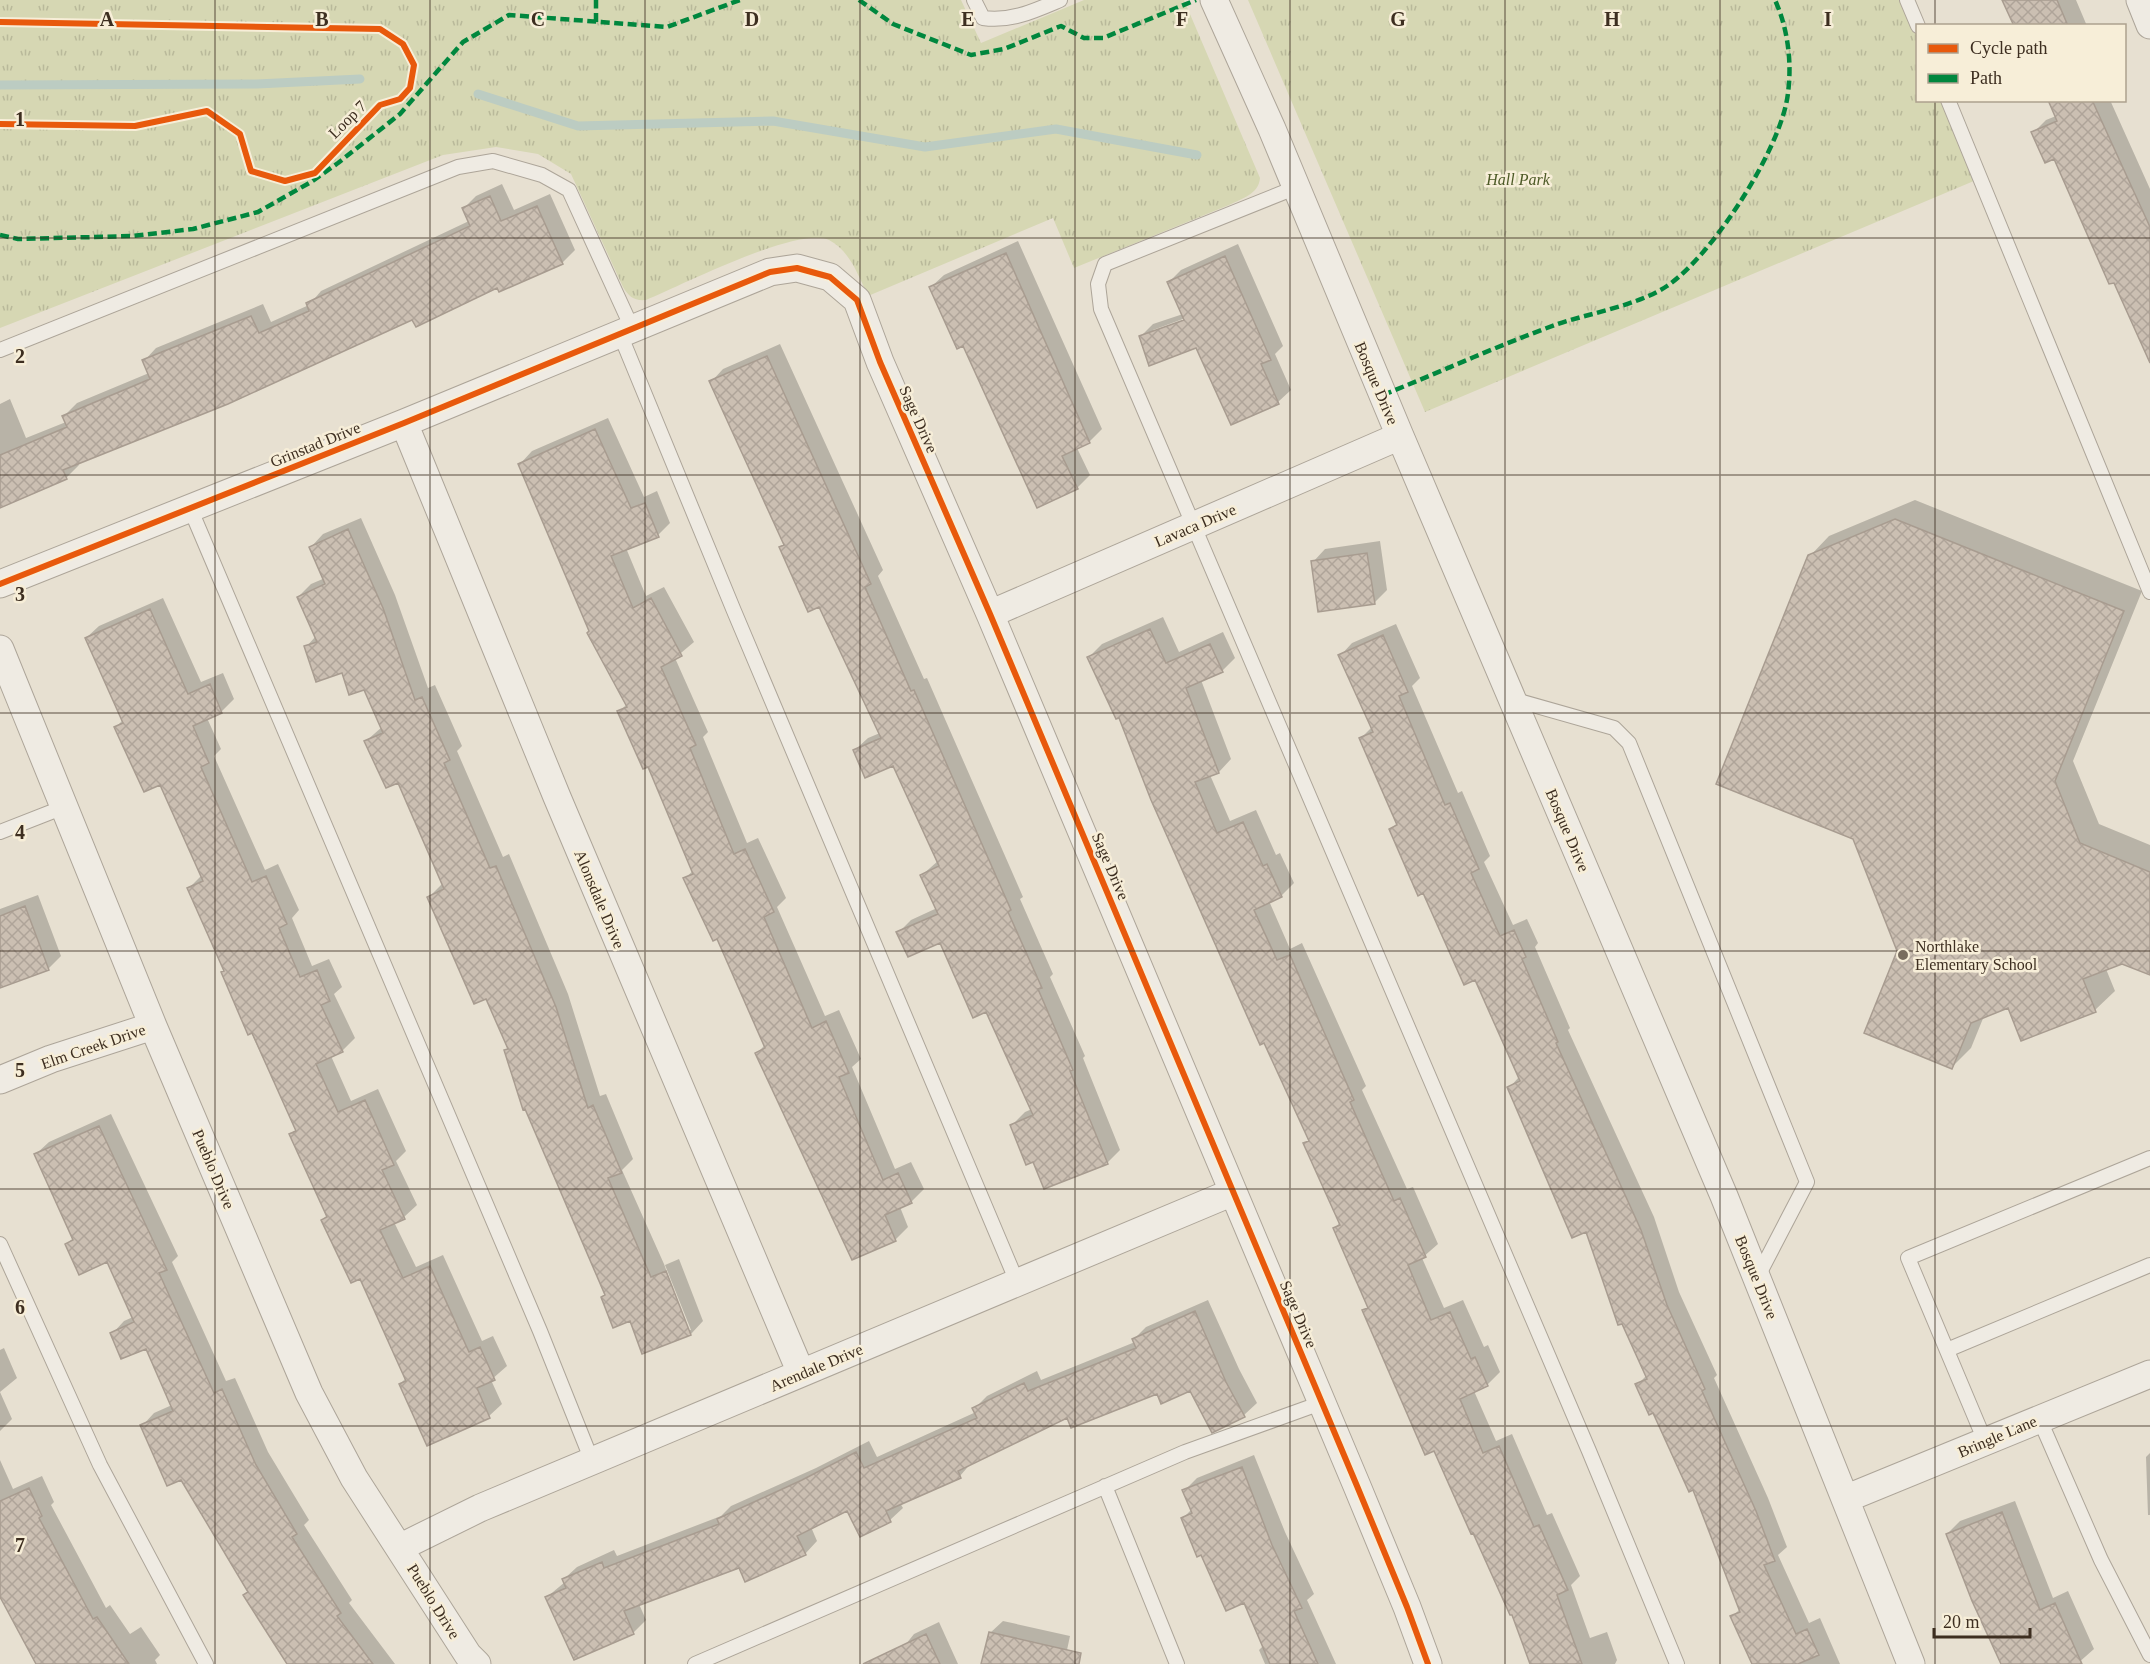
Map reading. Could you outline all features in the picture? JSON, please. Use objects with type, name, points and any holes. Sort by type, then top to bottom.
[{"type":"street","name":"Bosque Drive","points":[[1214,0],[1296,187],[1757,1278],[1911,1664]]},
{"type":"street","points":[[2140,0],[2150,25]]},
{"type":"street","name":"Sage Drive","points":[[630,329],[770,272],[796,268],[830,277],[857,300],[880,362],[990,614],[1407,1607],[1428,1664]]},
{"type":"street","name":"Grinstad Drive","points":[[0,584],[404,423],[630,329]]},
{"type":"street","name":"Alonsdale Drive","points":[[404,423],[556,798],[801,1373]]},
{"type":"street","name":"Lavaca Drive","points":[[990,614],[1400,436]]},
{"type":"street","name":"Pueblo Drive","points":[[0,649],[153,1026],[309,1393],[354,1478],[401,1547],[468,1655],[477,1664]]},
{"type":"street","name":"Elm Creek Drive","points":[[0,1080],[51,1059],[153,1026]]},
{"type":"street","name":"Arendale Drive","points":[[401,1547],[480,1508],[1233,1192]]},
{"type":"street","name":"Bringle Lane","points":[[1845,1499],[2150,1374]]},
{"type":"lane","points":[[975,0],[983,18],[999,20],[1024,15],[1060,0]]},
{"type":"lane","points":[[1907,0],[1916,24]]},
{"type":"lane","points":[[1949,102],[2150,592]]},
{"type":"lane","points":[[0,350],[458,167],[493,161],[542,175],[569,190],[630,329],[734,611],[1017,1282]]},
{"type":"lane","points":[[1296,187],[1106,264],[1098,284],[1101,309],[1589,1451],[1677,1664]]},
{"type":"lane","points":[[190,508],[540,1331],[592,1461]]},
{"type":"lane","points":[[1512,699],[1614,728],[1629,743],[1807,1182],[1757,1278]]},
{"type":"lane","points":[[0,832],[64,807]]},
{"type":"lane","points":[[1985,1441],[1908,1258],[2150,1158]]},
{"type":"lane","points":[[0,1244],[100,1465],[206,1664]]},
{"type":"lane","points":[[1947,1350],[2150,1265]]},
{"type":"lane","points":[[695,1664],[1185,1452],[1321,1403]]},
{"type":"lane","points":[[2039,1418],[2101,1560],[2150,1655]]},
{"type":"lane","points":[[1105,1486],[1177,1664]]},
{"type":"green space","points":[[0,0],[961,0],[981,43],[1084,0],[1184,0],[1260,178],[1253,192],[1229,205],[1074,268],[1053,218],[868,296],[853,264],[843,250],[829,240],[814,238],[793,241],[767,249],[646,300],[638,300],[632,298],[623,287],[571,174],[538,154],[496,147],[443,155],[0,328]]},
{"type":"green space","name":"Hall Park","points":[[1248,0],[1905,0],[1916,28],[1916,102],[1948,102],[1981,178],[1425,412]]},
{"type":"building","points":[[2002,0],[2057,0],[2067,24],[2013,24]]},
{"type":"building","points":[[2049,102],[2093,102],[2150,227],[2150,363],[2114,283],[2109,284],[2054,159],[2045,163],[2031,132],[2057,121]]},
{"type":"building","points":[[490,196],[501,221],[537,206],[563,264],[499,292],[497,288],[416,327],[412,320],[228,404],[63,470],[67,479],[0,508],[0,455],[67,427],[62,416],[150,379],[142,360],[251,316],[259,333],[309,311],[306,303],[470,226],[462,208]]},
{"type":"building","points":[[1006,253],[1090,443],[1062,456],[1078,489],[1037,508],[963,346],[957,349],[929,287]]},
{"type":"building","points":[[1225,256],[1271,360],[1261,364],[1279,404],[1231,425],[1196,348],[1149,366],[1139,336],[1184,320],[1167,282]]},
{"type":"building","points":[[767,356],[871,584],[865,587],[911,691],[914,690],[1011,910],[1008,912],[1042,988],[1038,989],[1073,1070],[1070,1071],[1108,1164],[1044,1189],[1033,1162],[1026,1165],[1010,1125],[1033,1115],[986,1012],[973,1018],[940,943],[908,957],[896,932],[938,914],[920,875],[939,866],[893,766],[865,778],[853,750],[881,738],[819,607],[808,612],[779,547],[784,545],[709,381]]},
{"type":"building","points":[[595,429],[631,508],[645,503],[659,537],[611,556],[633,608],[651,598],[682,656],[661,667],[696,745],[690,748],[734,854],[745,849],[774,912],[764,917],[812,1028],[826,1021],[849,1073],[839,1077],[883,1180],[898,1173],[912,1203],[885,1215],[896,1241],[852,1260],[755,1053],[765,1048],[717,939],[713,941],[683,878],[693,874],[648,767],[643,769],[617,711],[627,707],[587,633],[589,631],[518,464]]},
{"type":"building","points":[[1895,519],[2124,611],[2055,781],[2080,843],[2150,872],[2150,975],[2122,964],[2083,979],[2096,1012],[2021,1041],[2008,1008],[1971,1023],[1952,1069],[1864,1033],[1897,951],[1853,839],[1716,784],[1808,555]]},
{"type":"building","points":[[348,529],[383,608],[415,700],[422,697],[450,760],[444,763],[490,868],[496,866],[556,1007],[588,1108],[593,1105],[622,1173],[608,1178],[651,1277],[666,1271],[691,1335],[642,1354],[630,1321],[613,1328],[601,1297],[605,1295],[525,1109],[523,1110],[504,1050],[508,1049],[486,999],[474,1004],[427,897],[444,889],[398,783],[386,788],[364,741],[383,733],[364,690],[349,695],[342,673],[316,682],[304,646],[317,642],[297,597],[325,584],[309,547]]},
{"type":"building","points":[[1367,553],[1375,604],[1318,612],[1311,561]]},
{"type":"building","points":[[150,609],[188,694],[210,684],[222,713],[193,726],[209,763],[201,767],[252,882],[266,876],[287,924],[279,928],[300,977],[317,970],[330,1001],[321,1005],[343,1052],[316,1064],[338,1112],[365,1100],[394,1165],[382,1170],[405,1219],[380,1230],[403,1278],[430,1266],[469,1352],[480,1347],[495,1380],[477,1388],[490,1418],[427,1446],[399,1384],[406,1381],[360,1279],[351,1283],[321,1220],[327,1217],[289,1134],[296,1131],[252,1033],[248,1035],[221,972],[224,971],[187,888],[203,881],[160,785],[144,792],[114,727],[123,723],[85,638]]},
{"type":"building","points":[[1150,629],[1166,663],[1210,644],[1223,672],[1186,688],[1219,773],[1195,782],[1217,833],[1243,822],[1263,866],[1267,864],[1282,897],[1254,910],[1277,960],[1290,955],[1354,1100],[1350,1102],[1394,1201],[1400,1198],[1426,1257],[1408,1265],[1431,1320],[1450,1312],[1471,1359],[1475,1357],[1488,1386],[1460,1399],[1483,1453],[1499,1446],[1534,1527],[1539,1525],[1568,1590],[1557,1595],[1582,1664],[1530,1664],[1512,1615],[1510,1615],[1473,1533],[1471,1534],[1434,1451],[1425,1455],[1362,1310],[1368,1308],[1333,1228],[1340,1225],[1303,1143],[1309,1141],[1264,1043],[1260,1045],[1151,800],[1119,718],[1116,719],[1087,657]]},
{"type":"building","points":[[1383,635],[1408,692],[1399,696],[1445,805],[1450,803],[1479,869],[1471,873],[1500,936],[1514,930],[1526,957],[1522,959],[1558,1042],[1556,1043],[1641,1230],[1667,1305],[1705,1389],[1702,1391],[1756,1511],[1775,1561],[1764,1565],[1796,1634],[1807,1629],[1819,1655],[1798,1664],[1752,1664],[1730,1616],[1740,1612],[1693,1490],[1689,1492],[1653,1413],[1649,1415],[1635,1384],[1647,1379],[1622,1324],[1618,1325],[1586,1232],[1572,1238],[1507,1087],[1520,1081],[1475,980],[1464,985],[1423,893],[1418,896],[1389,829],[1397,825],[1359,738],[1373,732],[1338,655]]},
{"type":"building","points":[[25,906],[49,970],[0,988],[0,916]]},
{"type":"building","points":[[99,1126],[167,1270],[159,1273],[214,1393],[222,1389],[256,1465],[297,1534],[292,1537],[341,1613],[337,1616],[373,1664],[287,1664],[243,1595],[248,1592],[181,1480],[167,1486],[140,1425],[173,1411],[146,1349],[121,1359],[110,1333],[134,1322],[107,1262],[79,1275],[65,1244],[73,1240],[34,1154]]},
{"type":"building","points":[[1195,1311],[1226,1382],[1245,1417],[1212,1433],[1190,1391],[1161,1404],[1157,1394],[1071,1428],[1067,1418],[958,1471],[961,1478],[886,1511],[891,1522],[860,1537],[847,1511],[797,1536],[806,1555],[745,1582],[739,1568],[624,1611],[634,1634],[574,1660],[545,1597],[566,1588],[562,1579],[602,1562],[604,1568],[719,1524],[717,1519],[856,1452],[864,1468],[977,1418],[972,1408],[1024,1383],[1028,1391],[1136,1348],[1132,1339]]},
{"type":"building","points":[[1242,1467],[1272,1545],[1302,1608],[1294,1611],[1318,1664],[1270,1664],[1244,1603],[1226,1611],[1201,1555],[1197,1557],[1181,1518],[1192,1513],[1182,1490]]},
{"type":"building","points":[[29,1488],[42,1516],[39,1518],[93,1619],[97,1617],[129,1664],[36,1664],[0,1597],[0,1501]]},
{"type":"building","points":[[2002,1512],[2040,1610],[2055,1603],[2082,1664],[2001,1664],[1972,1601],[1946,1534]]},
{"type":"building","points":[[989,1632],[1081,1653],[1079,1664],[981,1664]]},
{"type":"building","points":[[926,1634],[940,1664],[863,1664]]},
{"type":"waterway","points":[[0,85],[257,84],[360,79]]},
{"type":"waterway","points":[[478,94],[578,126],[773,121],[925,147],[1056,129],[1197,155]]},
{"type":"marked path","points":[[596,0],[596,22]]},
{"type":"marked path","points":[[0,235],[18,239],[133,236],[193,229],[258,212],[311,182],[338,163],[400,114],[463,42],[509,15],[667,27],[740,0]]},
{"type":"marked path","points":[[859,0],[893,24],[971,55],[1004,49],[1061,26],[1084,38],[1103,38],[1196,0]]},
{"type":"marked path","points":[[1383,395],[1555,325],[1642,299],[1667,286],[1685,271],[1704,251],[1742,199],[1773,142],[1783,116],[1788,93],[1789,58],[1786,34],[1775,0]]},
{"type":"cycle path","name":"Loop 7","points":[[0,22],[380,29],[403,44],[414,65],[410,88],[400,99],[380,105],[315,173],[285,181],[251,171],[240,134],[207,111],[135,126],[0,124]]},
{"type":"cycle path","points":[[0,584],[404,423],[770,272],[797,268],[830,277],[857,300],[880,362],[990,614],[1357,1486],[1428,1664]]},
{"type":"place","name":"Northlake Elementary School","points":[[1903,955]]}]
